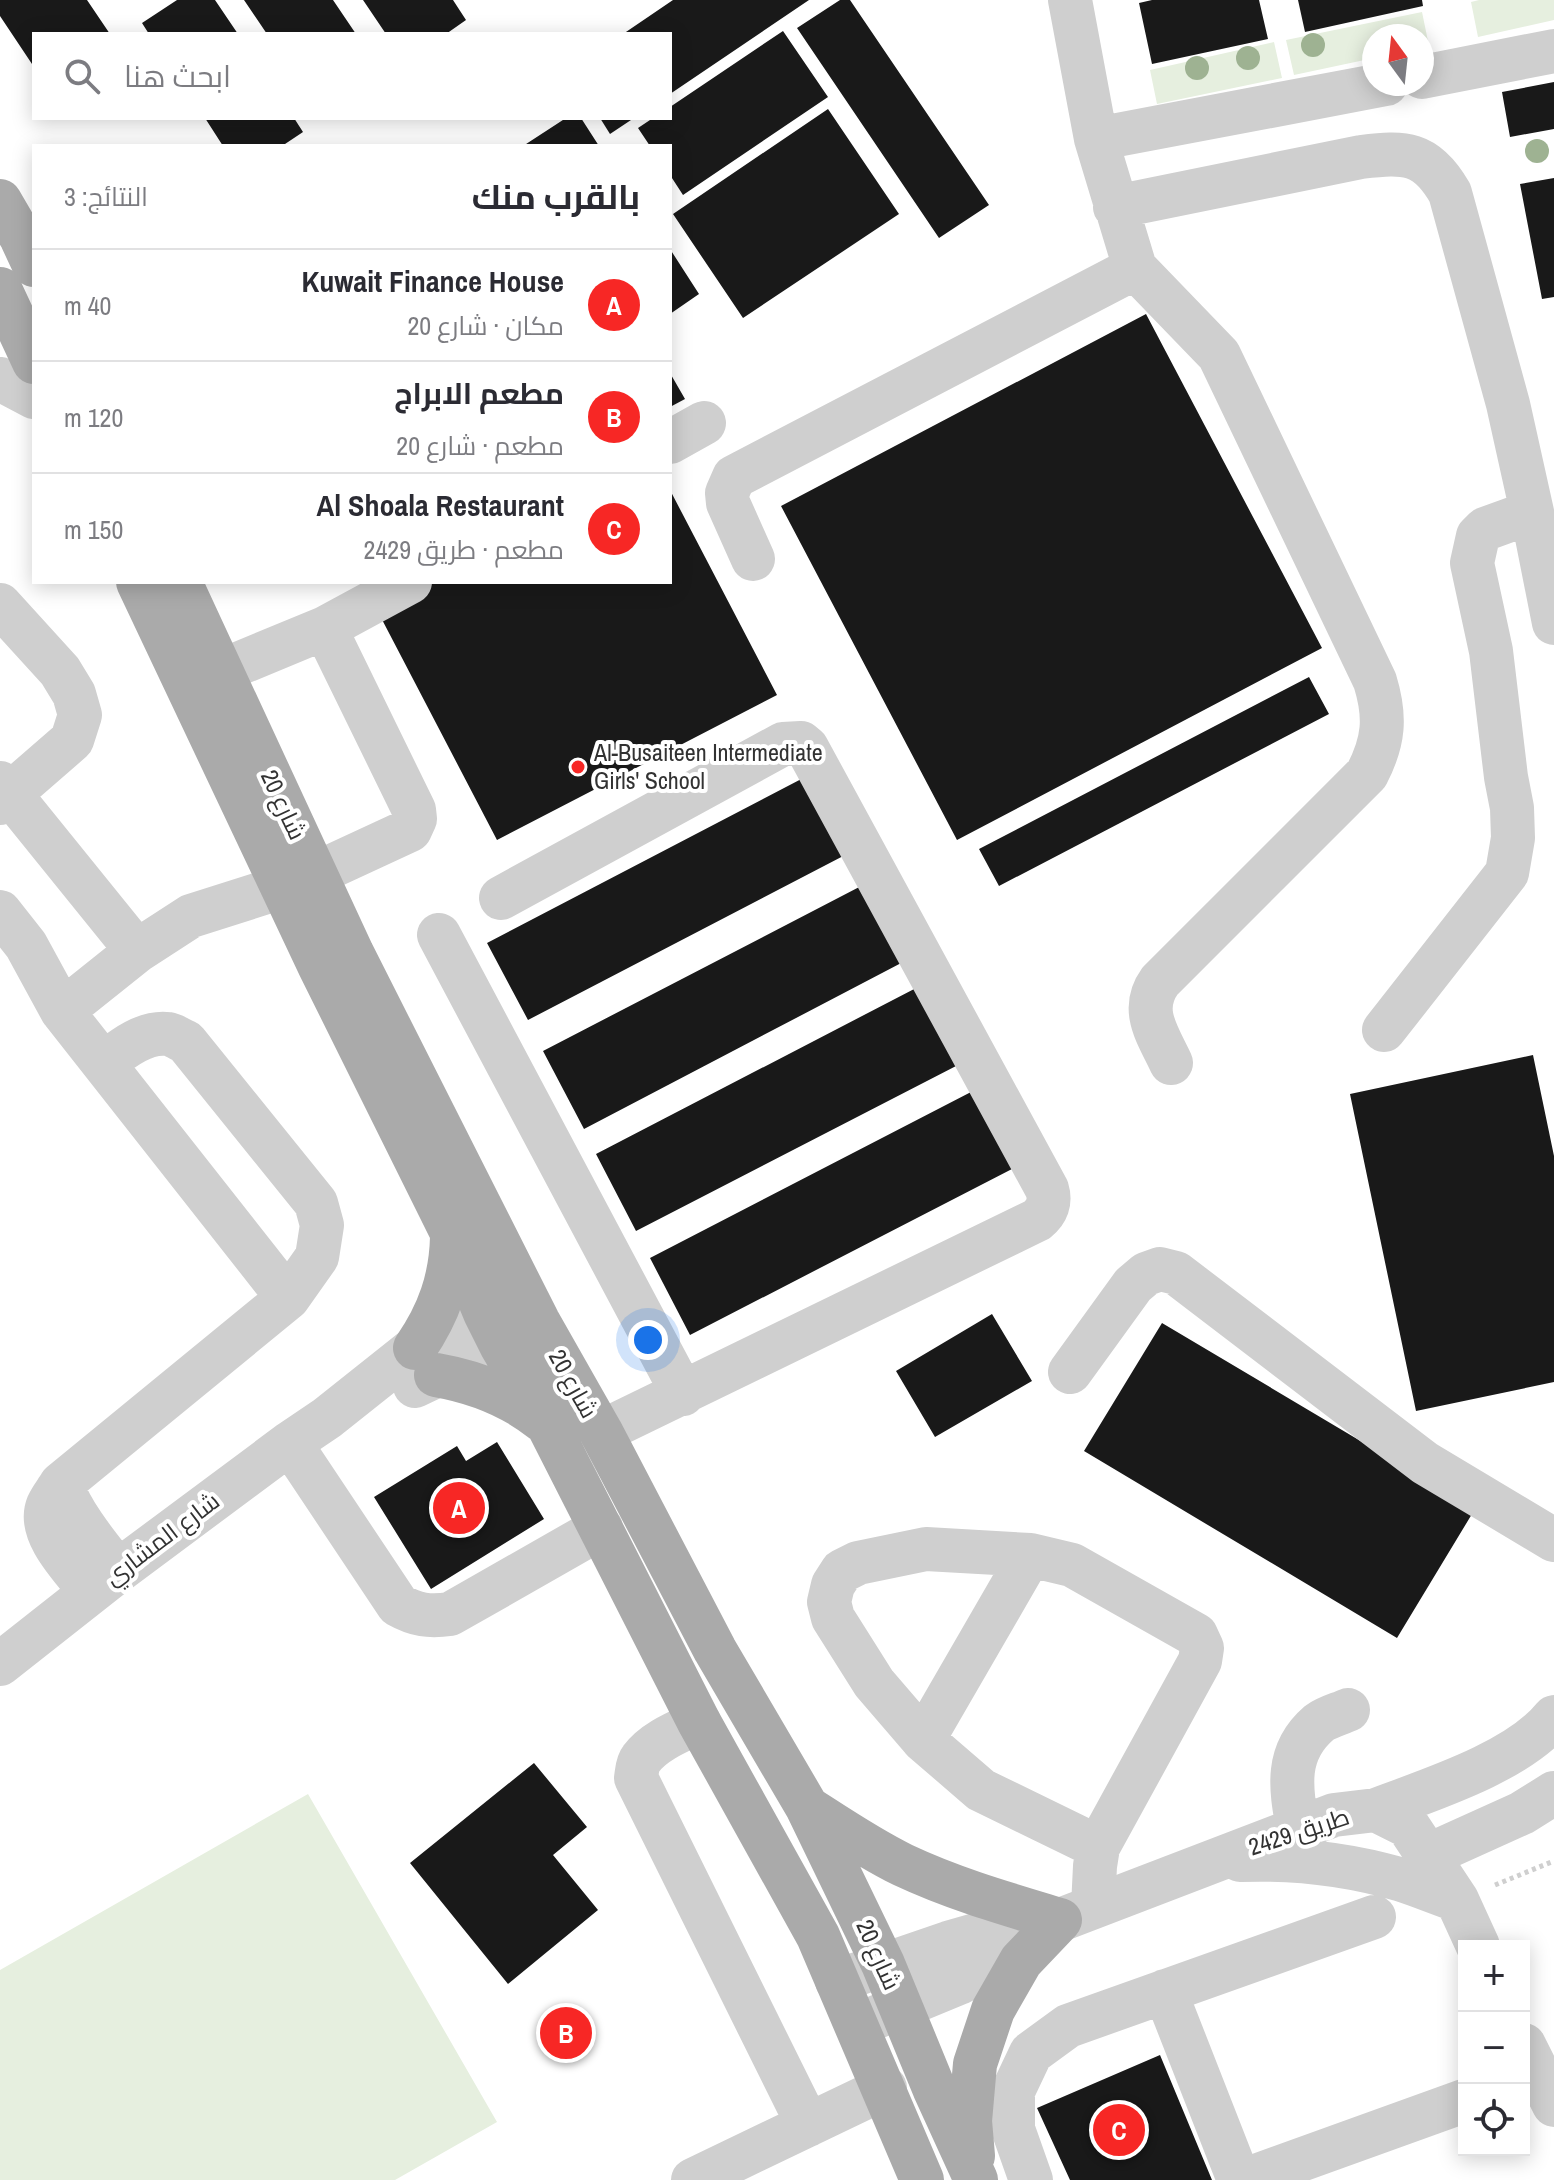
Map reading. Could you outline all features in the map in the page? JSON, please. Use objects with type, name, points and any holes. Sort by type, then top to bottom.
[{"type":"main road","points":[[0,289],[32,358]]},
{"type":"main road","name":"شارع 20","points":[[139,584],[298,880],[352,953],[514,1318],[548,1425],[699,1722],[818,1936],[922,2180]]},
{"type":"main road","name":"شارع 20","points":[[181,584],[221,671],[298,880],[453,1235],[601,1432],[715,1650],[807,1807],[883,1964],[934,2088],[976,2179]]},
{"type":"main road","points":[[453,1235],[449,1275],[426,1362],[461,1380],[507,1397],[548,1425]]},
{"type":"main road","points":[[807,1807],[854,1838],[903,1864],[979,1895],[1077,1913]]},
{"type":"main road","points":[[976,2179],[970,2121],[975,2064],[993,2010],[1021,1961],[1077,1913]]},
{"type":"main road","points":[[885,2088],[909,2083],[934,2088]]},
{"type":"street","points":[[1070,0],[1096,139],[1135,268],[1219,355],[1375,681],[1383,719],[1381,738],[1367,774],[1153,990],[1150,1015],[1171,1063]]},
{"type":"street","points":[[1434,75],[1554,51]]},
{"type":"street","points":[[1096,139],[1362,89]]},
{"type":"street","points":[[1115,207],[1361,157],[1396,153],[1413,157],[1441,177],[1450,193],[1508,404],[1554,623]]},
{"type":"street","points":[[753,559],[728,503],[727,493],[734,477],[1135,268]]},
{"type":"street","points":[[0,379],[32,396]]},
{"type":"street","points":[[1384,1030],[1507,873],[1513,838],[1512,808],[1491,651],[1472,563],[1478,536],[1485,529],[1532,512]]},
{"type":"street","points":[[221,671],[325,628],[406,584]]},
{"type":"street","points":[[0,605],[60,671],[74,694],[80,715],[72,740],[3,793],[137,951]]},
{"type":"street","points":[[62,1011],[137,951],[191,916],[298,880],[410,830],[415,819],[414,810],[325,628]]},
{"type":"street","points":[[501,898],[783,744],[801,743],[807,748],[1047,1189],[1049,1203],[1037,1220],[601,1432]]},
{"type":"street","points":[[0,912],[26,945],[62,1011],[288,1298]]},
{"type":"street","points":[[439,935],[683,1394]]},
{"type":"street","points":[[0,958],[62,1011]]},
{"type":"street","points":[[104,1063],[133,1041],[148,1037],[168,1034],[186,1042],[316,1203],[322,1225],[317,1257],[288,1298],[61,1484],[104,1581]]},
{"type":"street","points":[[1070,1372],[1133,1285],[1146,1274],[1160,1269],[1176,1273],[1413,1454],[1554,1540]]},
{"type":"street","name":"شارع المشاري","points":[[0,1664],[104,1581],[327,1418],[403,1392],[426,1362],[514,1318]]},
{"type":"street","points":[[290,1443],[398,1605],[414,1614],[450,1614],[601,1528]]},
{"type":"street","points":[[1077,1913],[1095,1866],[1098,1847],[1200,1661],[1202,1648],[1196,1635],[1072,1565],[1030,1555],[926,1549],[858,1563],[842,1571],[833,1585],[829,1602],[833,1618],[874,1683],[923,1740],[981,1790],[1098,1847]]},
{"type":"street","points":[[923,1740],[1030,1555]]},
{"type":"street","points":[[1298,1829],[1291,1771],[1301,1743],[1321,1722],[1348,1710]]},
{"type":"street","points":[[1376,1810],[1459,1779],[1505,1755],[1547,1726],[1554,1717]]},
{"type":"street","points":[[699,1722],[661,1742],[641,1758],[636,1778],[808,2125]]},
{"type":"street","points":[[1429,1855],[1522,1813],[1554,1793]]},
{"type":"street","name":"طريق 2429","points":[[837,1981],[976,1935],[1077,1913],[1334,1815],[1376,1810],[1408,1826],[1457,1900],[1475,1940]]},
{"type":"street","points":[[1217,1861],[1279,1859],[1340,1865],[1399,1879],[1457,1900]]},
{"type":"street","name":"طريق 2429","points":[[857,2025],[978,1973],[1077,1913]]},
{"type":"street","points":[[1031,2180],[1013,2129],[1013,2091],[1031,2053],[1068,2026],[1374,1917]]},
{"type":"street","points":[[1165,1991],[1242,2180],[1458,2103]]},
{"type":"street","points":[[693,2180],[885,2088]]},
{"type":"path","points":[[1457,1900],[1554,1861]]},
{"type":"green space","points":[[1554,0],[1554,20],[1478,37],[1471,2]]},
{"type":"green space","points":[[1422,12],[1424,24],[1364,24]]},
{"type":"green space","points":[[1362,24],[1362,61],[1294,75],[1286,40]]},
{"type":"green space","points":[[1274,42],[1282,78],[1157,104],[1150,70]]},
{"type":"green space","points":[[308,1794],[497,2122],[395,2180],[0,2180],[0,1970]]},
{"type":"building","points":[[0,0],[87,0],[109,32],[32,32],[32,64],[0,16]]},
{"type":"building","points":[[177,0],[215,0],[237,32],[148,32],[142,23]]},
{"type":"building","points":[[244,0],[333,0],[355,32],[266,32]]},
{"type":"building","points":[[363,0],[453,0],[466,20],[449,32],[385,32]]},
{"type":"building","points":[[673,0],[809,0],[672,93],[672,32],[626,32]]},
{"type":"building","points":[[840,0],[850,0],[989,205],[939,238],[797,28]]},
{"type":"building","points":[[1152,0],[1259,0],[1268,39],[1152,64],[1139,3]]},
{"type":"building","points":[[1298,0],[1422,0],[1423,6],[1305,32]]},
{"type":"building","points":[[783,31],[828,97],[683,195],[672,178],[672,144],[649,144],[638,128],[650,120],[672,120],[672,106]]},
{"type":"building","points":[[1554,82],[1554,129],[1510,137],[1502,92]]},
{"type":"building","points":[[828,109],[899,214],[743,318],[673,214]]},
{"type":"building","points":[[206,120],[295,120],[303,132],[285,144],[222,144]]},
{"type":"building","points":[[563,120],[582,120],[598,144],[526,144]]},
{"type":"building","points":[[601,120],[631,120],[610,134]]},
{"type":"building","points":[[1554,178],[1554,297],[1542,299],[1520,184]]},
{"type":"building","points":[[672,252],[699,294],[672,313]]},
{"type":"building","points":[[1146,314],[1322,648],[957,840],[781,506]]},
{"type":"building","points":[[672,376],[685,399],[672,406]]},
{"type":"building","points":[[672,494],[777,695],[497,840],[377,610],[426,584],[672,584]]},
{"type":"building","points":[[1309,677],[1329,714],[999,886],[979,849]]},
{"type":"building","points":[[809,775],[849,853],[528,1020],[487,943]]},
{"type":"building","points":[[865,884],[905,961],[584,1129],[543,1051]]},
{"type":"building","points":[[918,987],[958,1065],[636,1231],[596,1154]]},
{"type":"building","points":[[1533,1055],[1554,1156],[1554,1382],[1416,1411],[1350,1094]]},
{"type":"building","points":[[971,1092],[1012,1169],[690,1335],[650,1258]]},
{"type":"building","points":[[992,1314],[1032,1381],[935,1437],[896,1371]]},
{"type":"building","points":[[1162,1323],[1475,1509],[1397,1638],[1084,1451]]},
{"type":"building","points":[[497,1442],[544,1519],[431,1589],[374,1497],[457,1446],[466,1461]]},
{"type":"building","points":[[534,1763],[587,1827],[553,1855],[598,1910],[508,1984],[410,1863]]},
{"type":"building","points":[[1160,2055],[1212,2180],[1070,2180],[1037,2108]]},
{"type":"place","name":"Al-Busaiteen Intermediate Girls' School","points":[[578,767]]},
{"type":"place","name":"Kuwait Finance House","points":[[459,1508]]},
{"type":"place","name":"مطعم الابراج","points":[[566,2033]]},
{"type":"place","name":"Al Shoala Restaurant","points":[[1119,2130]]}]
